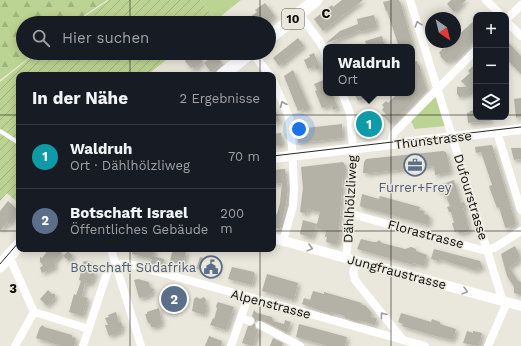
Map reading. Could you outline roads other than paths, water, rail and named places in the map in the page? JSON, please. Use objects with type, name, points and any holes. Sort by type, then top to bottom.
[{"type":"main road","name":"10","points":[[276,32],[316,0]]},
{"type":"main road","points":[[226,72],[242,60]]},
{"type":"main road","points":[[0,266],[5,255],[16,247]]},
{"type":"street","name":"Dufourstrasse","points":[[410,0],[487,249],[505,302]]},
{"type":"street","points":[[486,0],[498,12]]},
{"type":"street","points":[[509,17],[521,5]]},
{"type":"street","points":[[299,14],[320,42],[323,48]]},
{"type":"street","points":[[509,23],[521,36]]},
{"type":"street","points":[[391,144],[393,134],[473,53]]},
{"type":"street","points":[[257,60],[267,72]]},
{"type":"street","points":[[276,87],[289,117],[294,188],[293,206],[283,241]]},
{"type":"street","name":"Dählhölzliweg","points":[[343,96],[349,111],[353,149],[351,214],[346,258]]},
{"type":"street","name":"Thunstrasse","points":[[276,158],[521,130]]},
{"type":"street","points":[[497,132],[521,210]]},
{"type":"street","name":"Florastrasse","points":[[351,214],[482,250],[487,249]]},
{"type":"street","points":[[487,249],[494,248],[521,231]]},
{"type":"street","name":"Jungfraustrasse","points":[[276,239],[521,306]]},
{"type":"street","points":[[112,252],[141,346]]},
{"type":"street","points":[[5,255],[34,312],[89,329]]},
{"type":"street","points":[[358,262],[353,271],[355,280],[405,343]]},
{"type":"street","name":"Alpenstrasse","points":[[116,266],[130,264],[405,343],[425,346]]},
{"type":"street","points":[[83,346],[106,274],[110,269],[116,266]]},
{"type":"street","points":[[231,346],[248,297]]},
{"type":"street","points":[[488,346],[505,302]]},
{"type":"street","points":[[15,346],[34,312]]},
{"type":"street","points":[[241,318],[250,321]]},
{"type":"street","points":[[260,325],[300,346]]},
{"type":"lane","points":[[0,132],[16,141]]},
{"type":"tram line","points":[[276,156],[521,127]]},
{"type":"tram line","points":[[0,264],[16,245]]},
{"type":"place","name":"Waldruh","points":[[369,124]]},
{"type":"place","name":"Furrer+Frey","points":[[415,165]]},
{"type":"place","name":"Botschaft Südafrika","points":[[211,267]]},
{"type":"place","name":"Botschaft Israel","points":[[174,299]]}]
